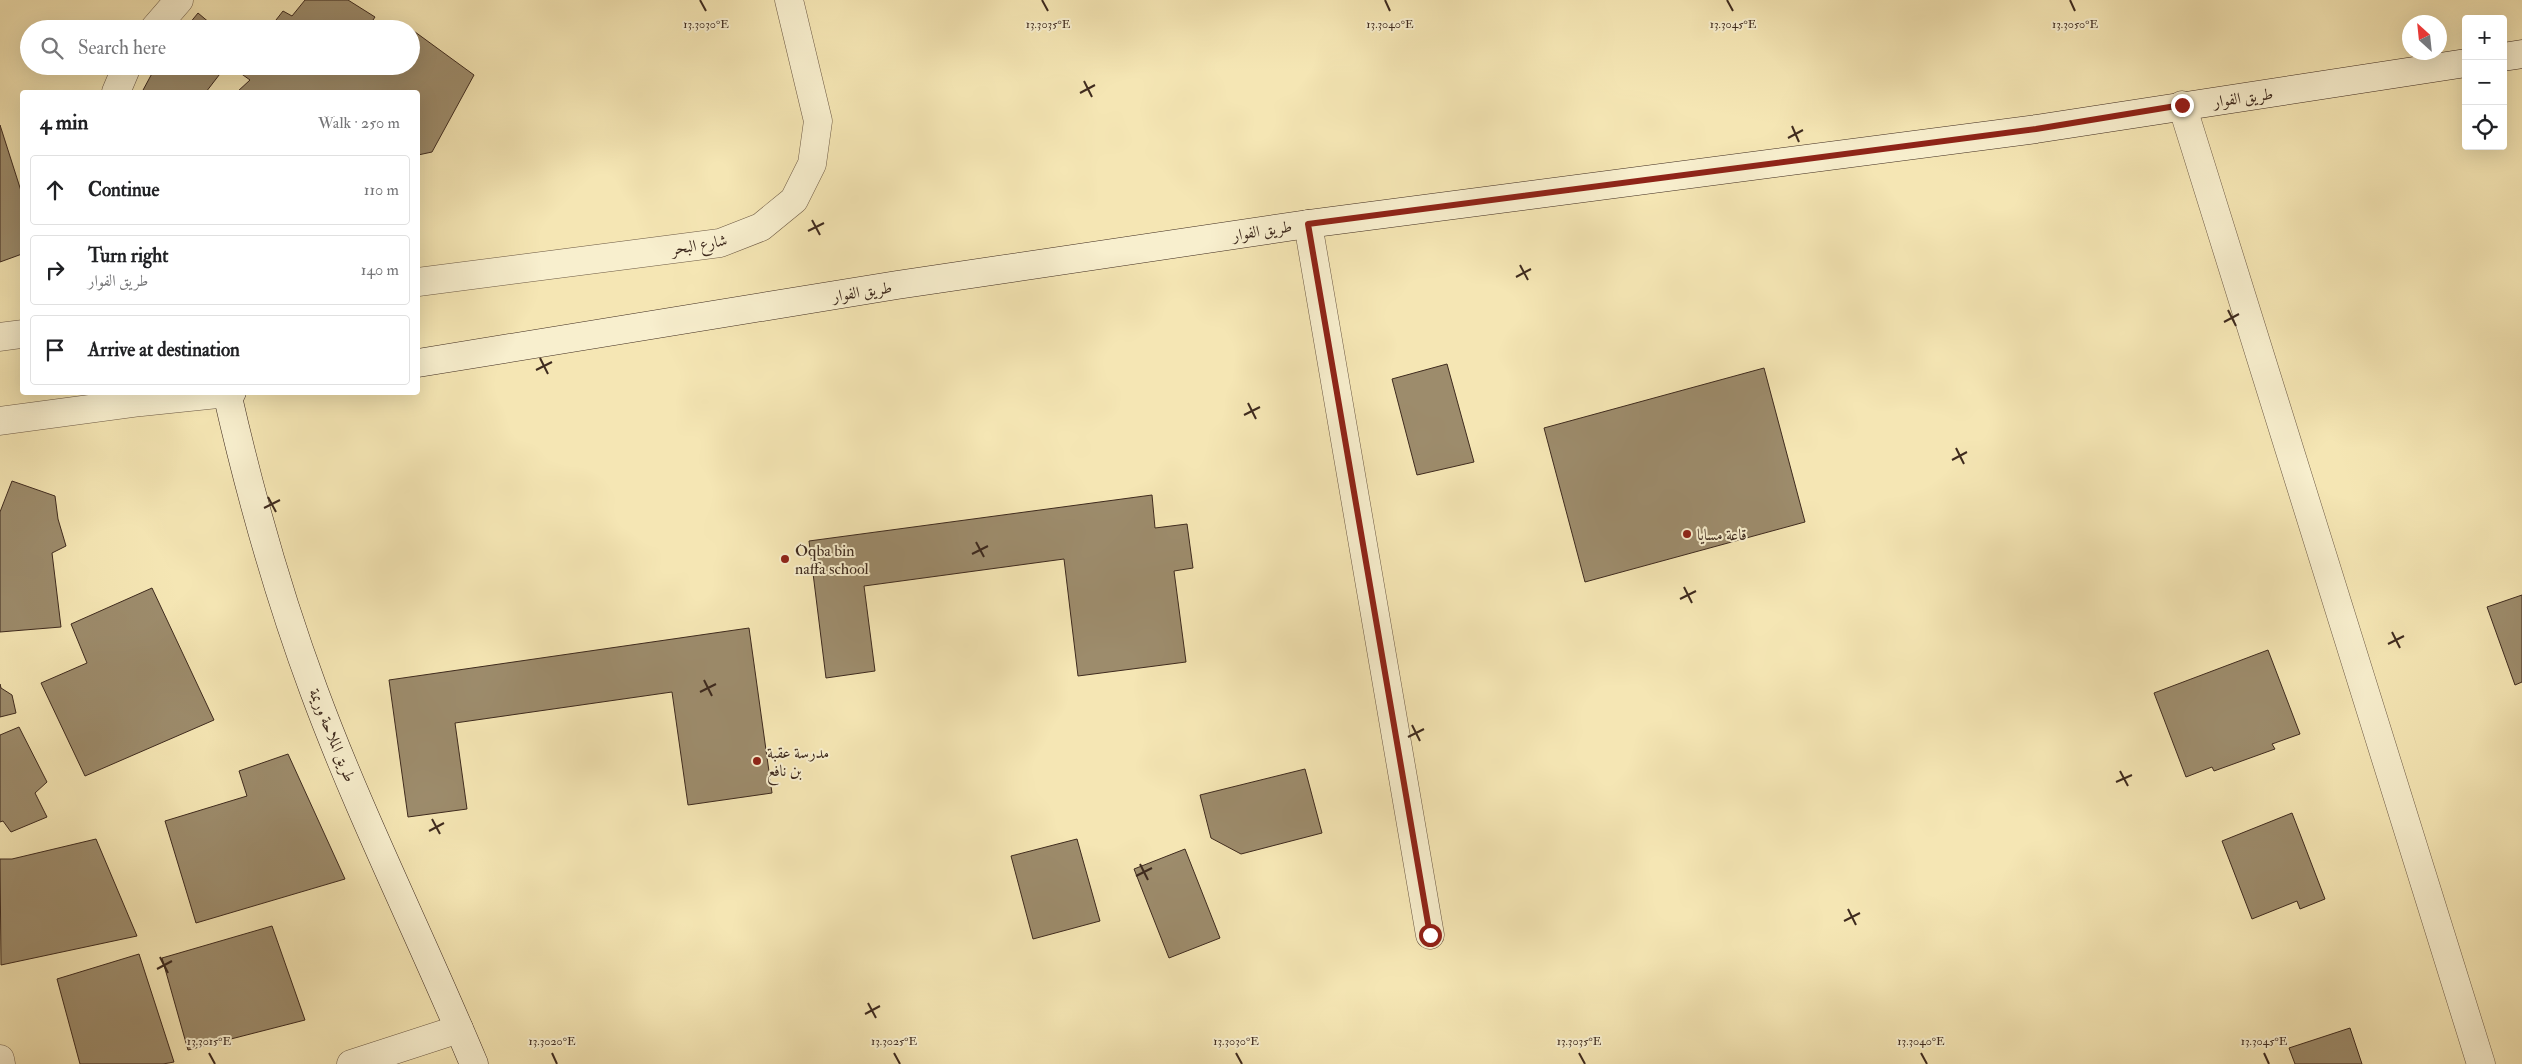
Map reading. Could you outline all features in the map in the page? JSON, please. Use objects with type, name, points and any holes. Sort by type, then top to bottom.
[{"type":"street","points":[[161,20],[178,0]]},
{"type":"street","name":"شارع البحر","points":[[420,282],[720,243],[761,227],[794,200],[812,164],[818,121],[789,0]]},
{"type":"street","points":[[2507,56],[2522,54]]},
{"type":"street","name":"طريق الفوار","points":[[420,362],[897,285],[1308,224],[2036,129],[2182,105],[2325,86],[2462,64]]},
{"type":"street","points":[[117,90],[123,75]]},
{"type":"street","points":[[2182,105],[2481,1064]]},
{"type":"street","points":[[1308,224],[1430,935]]},
{"type":"street","points":[[0,336],[20,334]]},
{"type":"street","points":[[0,421],[141,402],[210,395]]},
{"type":"street","name":"طريق الملاحة وريمة","points":[[230,395],[245,473],[276,582],[314,692],[375,838],[474,1064]]},
{"type":"street","points":[[351,1064],[459,1029]]},
{"type":"street","points":[[0,1059],[1,1064]]},
{"type":"building","points":[[305,0],[348,0],[375,17],[373,20],[276,20],[283,11],[292,16]]},
{"type":"building","points":[[198,13],[206,20],[192,20]]},
{"type":"building","points":[[420,36],[474,75],[432,152],[420,155],[420,90],[239,90],[250,80],[243,75],[420,75]]},
{"type":"building","points":[[151,75],[219,75],[208,90],[143,90]]},
{"type":"building","points":[[0,125],[20,188],[20,255],[0,262]]},
{"type":"building","points":[[1447,364],[1474,462],[1417,475],[1392,379]]},
{"type":"building","points":[[1764,368],[1805,522],[1585,582],[1544,428]]},
{"type":"building","points":[[12,481],[55,496],[58,519],[66,546],[52,553],[61,627],[0,632],[0,512]]},
{"type":"building","points":[[1152,495],[1155,528],[1187,524],[1193,568],[1174,571],[1186,662],[1078,676],[1064,559],[864,586],[875,671],[826,678],[809,541]]},
{"type":"building","points":[[152,588],[214,720],[85,776],[41,683],[87,663],[71,624]]},
{"type":"building","points":[[2522,595],[2522,682],[2515,685],[2487,607]]},
{"type":"building","name":"مدرسة عقبة بن نافع","points":[[749,628],[772,793],[688,805],[672,692],[455,723],[467,809],[408,817],[389,680]]},
{"type":"building","points":[[2268,650],[2300,734],[2272,744],[2275,749],[2214,771],[2212,767],[2186,777],[2154,693]]},
{"type":"building","points":[[0,684],[1,688],[12,695],[16,713],[0,717]]},
{"type":"building","points":[[19,727],[47,782],[35,793],[47,817],[11,832],[3,821],[0,822],[0,735]]},
{"type":"building","points":[[288,754],[345,879],[196,923],[165,821],[247,796],[239,771]]},
{"type":"building","points":[[1305,769],[1322,833],[1241,854],[1211,838],[1200,795]]},
{"type":"building","points":[[2292,813],[2325,899],[2300,909],[2297,901],[2252,919],[2222,841]]},
{"type":"building","points":[[96,839],[137,936],[1,965],[0,859],[12,859]]},
{"type":"building","points":[[1077,839],[1100,921],[1033,939],[1011,856]]},
{"type":"building","points":[[1185,849],[1220,938],[1169,958],[1134,869]]},
{"type":"building","points":[[272,926],[305,1020],[188,1050],[162,958]]},
{"type":"building","points":[[139,954],[174,1062],[163,1064],[80,1064],[57,979]]},
{"type":"building","points":[[2350,1028],[2362,1064],[2295,1064],[2289,1048]]},
{"type":"place","name":"قاعة مسايا","points":[[1687,534]]},
{"type":"place","name":"Oqba bin naffa school","points":[[785,559]]},
{"type":"place","name":"مدرسة عقبة بن نافع","points":[[757,761]]},
{"type":"route","points":[[1430,935],[1308,224],[2036,129],[2182,105]]}]
